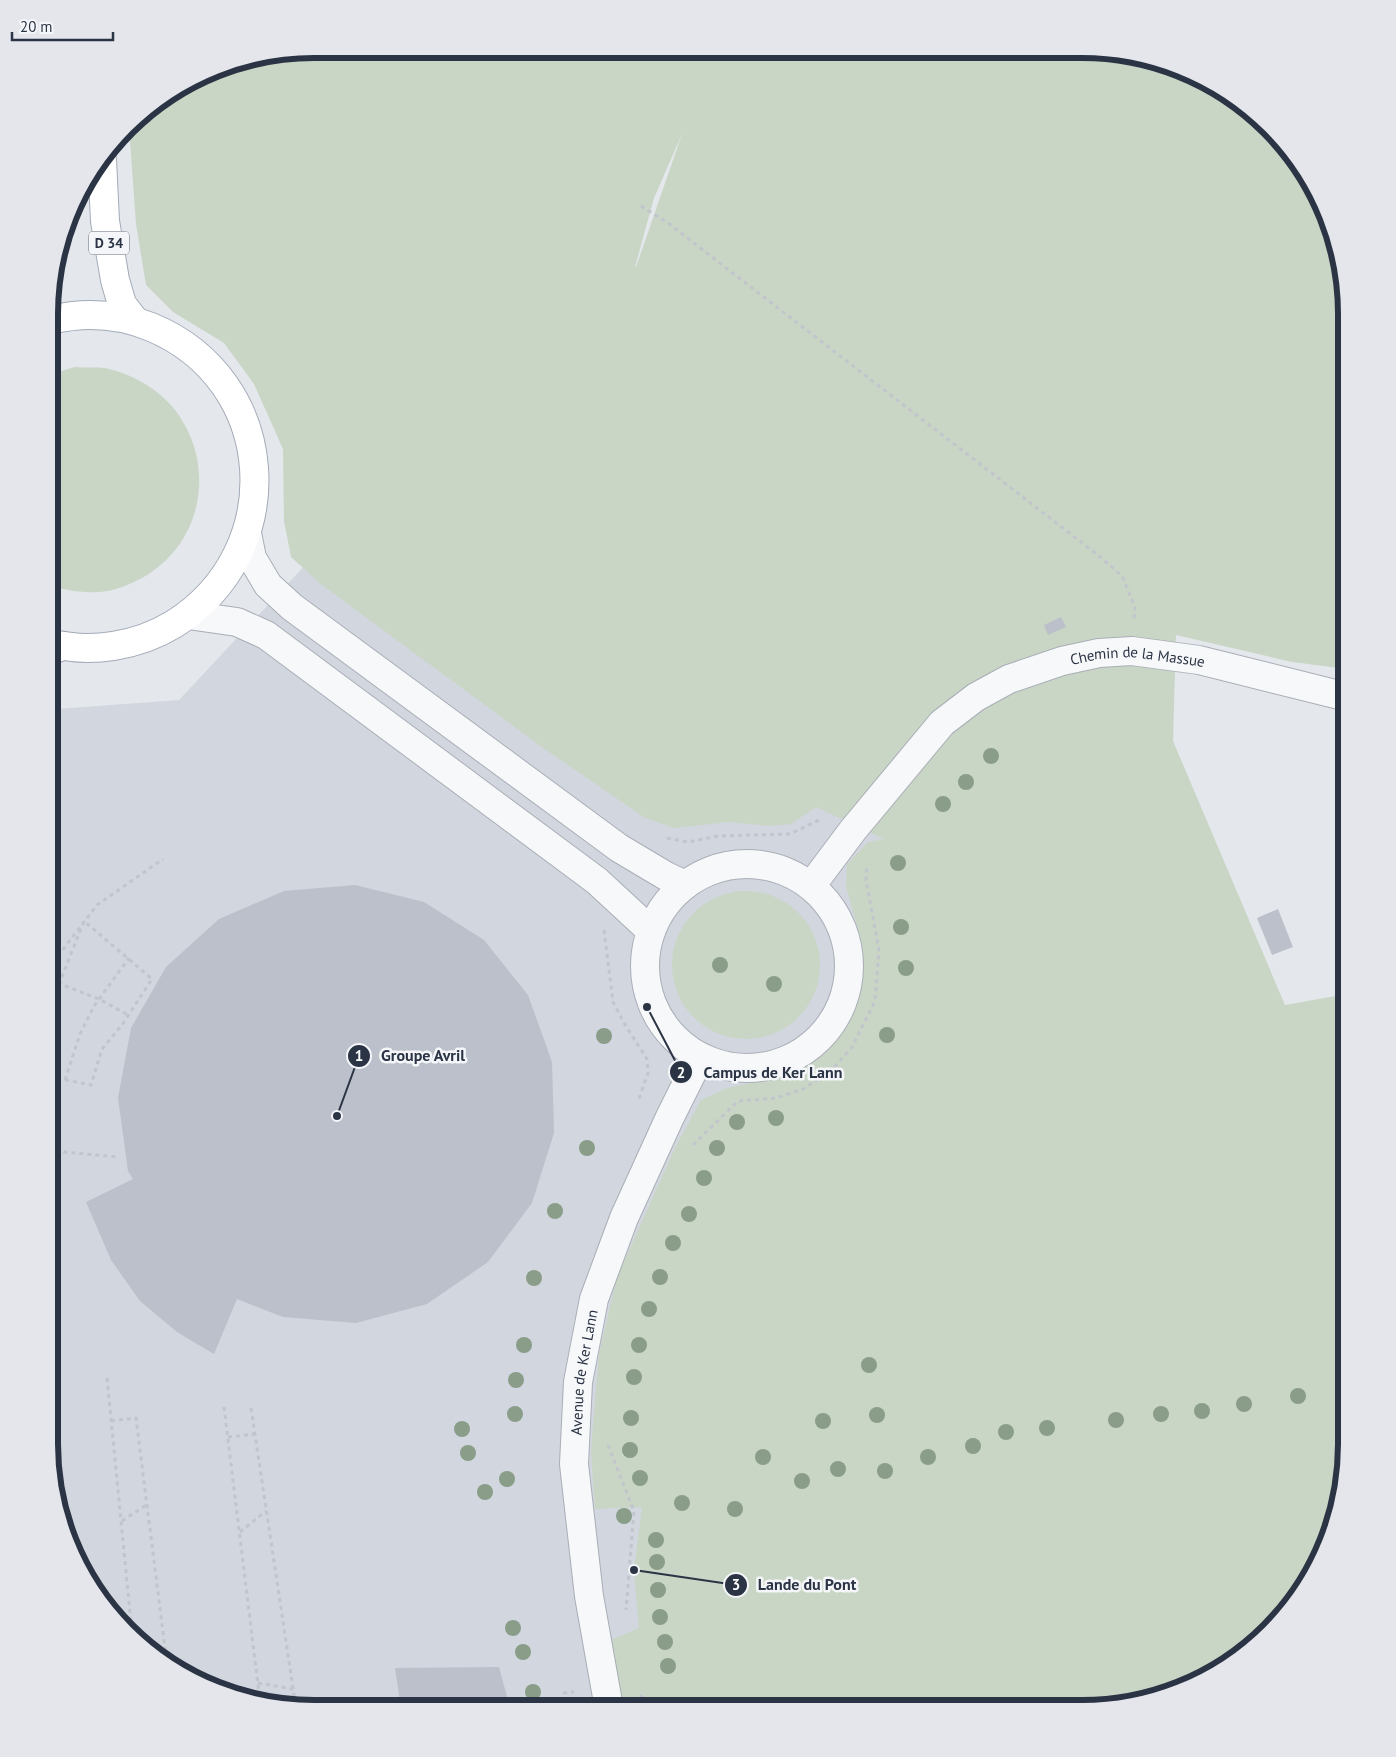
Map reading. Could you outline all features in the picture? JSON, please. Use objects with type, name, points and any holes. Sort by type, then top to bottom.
[{"type":"main road","name":"D 34","points":[[102,169],[105,221],[115,280],[122,304],[135,321]]},
{"type":"main road","points":[[57,318],[67,316],[102,315],[135,321],[166,333],[194,351],[218,375],[237,403],[249,434],[255,468],[255,501],[247,534],[233,565],[214,592],[188,615],[160,632],[128,644],[95,648],[57,647]]},
{"type":"street","points":[[247,534],[252,558],[268,585],[292,607],[619,848],[685,885]]},
{"type":"street","points":[[188,615],[237,622],[266,636],[597,881],[651,931]]},
{"type":"street","name":"Chemin de la Massue","points":[[853,830],[942,723],[976,697],[1009,679],[1062,660],[1099,653],[1132,651],[1198,660],[1338,694]]},
{"type":"street","points":[[811,886],[853,830]]},
{"type":"street","points":[[738,864],[757,864],[776,868],[794,875],[811,886],[827,902],[839,921],[848,951],[847,990],[839,1012],[826,1031],[810,1047],[790,1059],[768,1066],[745,1069],[722,1065],[700,1057],[683,1046],[667,1031],[656,1013],[645,973],[646,952],[651,931],[659,914],[671,898],[685,885],[701,875],[719,868],[738,864]]},
{"type":"street","name":"Avenue de Ker Lann","points":[[608,1700],[589,1596],[574,1464],[578,1382],[594,1299],[624,1218],[670,1117],[700,1057]]},
{"type":"path","points":[[641,206],[668,222],[1122,576],[1135,607],[1132,651]]},
{"type":"path","points":[[661,836],[688,842],[718,836],[790,834],[819,820],[853,830],[867,865],[866,880],[879,950],[875,1001],[852,1047],[831,1071],[804,1089],[776,1098],[738,1101],[688,1151]]},
{"type":"path","points":[[57,958],[97,905],[163,859]]},
{"type":"path","points":[[57,1078],[91,1085],[102,1049],[152,979],[84,922]]},
{"type":"path","points":[[57,991],[84,922]]},
{"type":"path","points":[[603,926],[613,1002],[624,1024],[647,1059],[648,1073],[638,1102]]},
{"type":"path","points":[[65,1080],[80,1034],[94,1006],[129,958]]},
{"type":"path","points":[[57,983],[99,999],[128,1015]]},
{"type":"path","points":[[57,1149],[64,1152],[118,1157]]},
{"type":"path","points":[[107,1378],[131,1622]]},
{"type":"path","points":[[224,1406],[259,1694]]},
{"type":"path","points":[[251,1408],[295,1699]]},
{"type":"path","points":[[111,1422],[136,1418],[165,1652]]},
{"type":"path","points":[[228,1437],[255,1434]]},
{"type":"path","points":[[607,1441],[634,1511],[625,1603],[626,1612]]},
{"type":"path","points":[[122,1521],[146,1505]]},
{"type":"path","points":[[239,1532],[266,1510]]},
{"type":"path","points":[[258,1683],[294,1689]]},
{"type":"shaded area","points":[[337,531],[861,693],[1338,1446],[1334,1493],[1325,1526],[1312,1557],[1286,1599],[1238,1647],[1196,1673],[1149,1691],[1132,1695],[1082,1700],[314,1700],[264,1695],[231,1686],[200,1673],[158,1647],[110,1599],[84,1557],[66,1510],[58,1460],[57,709],[179,700]]},
{"type":"green space","points":[[297,58],[1099,58],[1149,66],[1196,84],[1238,110],[1286,158],[1312,200],[1325,231],[1334,264],[1338,297],[1338,668],[1292,662],[1176,635],[1173,741],[1285,1005],[1338,996],[1338,1460],[1334,1493],[1319,1541],[1295,1586],[1275,1612],[1238,1647],[1196,1673],[1165,1686],[1132,1695],[1099,1699],[621,1700],[611,1640],[639,1628],[634,1570],[642,1507],[595,1509],[591,1451],[599,1354],[617,1277],[675,1148],[701,1100],[727,1088],[765,1080],[808,1063],[829,1044],[851,1008],[859,985],[862,944],[846,886],[847,864],[868,842],[884,839],[816,807],[791,824],[770,826],[729,822],[674,828],[645,818],[539,745],[322,585],[291,557],[284,521],[283,449],[254,384],[224,343],[173,312],[146,285],[136,224],[130,136],[158,110],[200,84],[247,66]],"holes":[[[682,134],[636,267],[654,198]]]},
{"type":"green space","points":[[75,367],[105,368],[139,380],[168,402],[184,423],[194,447],[199,471],[198,496],[192,520],[181,543],[164,562],[142,578],[121,587],[93,592],[57,588],[57,372]]},
{"type":"green space","points":[[746,891],[760,892],[774,897],[798,913],[814,937],[819,951],[819,979],[814,993],[798,1017],[774,1033],[760,1038],[746,1039],[732,1038],[718,1033],[694,1017],[678,993],[673,979],[672,965],[673,951],[678,937],[694,913],[718,897],[732,892]]},
{"type":"building","points":[[1061,617],[1066,627],[1048,635],[1044,625]]},
{"type":"building","points":[[355,885],[424,902],[484,940],[528,995],[552,1062],[554,1133],[532,1203],[488,1262],[427,1304],[356,1323],[283,1317],[237,1299],[214,1354],[177,1332],[140,1301],[111,1260],[86,1202],[133,1179],[128,1171],[118,1098],[131,1028],[166,967],[219,919],[284,891]]},
{"type":"building","points":[[1278,909],[1293,947],[1272,955],[1257,918]]},
{"type":"building","points":[[499,1667],[508,1700],[400,1700],[395,1668]]},
{"type":"place","name":"Campus de Ker Lann","points":[[647,1007]]},
{"type":"place","name":"Groupe Avril","points":[[337,1116]]},
{"type":"place","name":"Lande du Pont","points":[[634,1570]]}]
